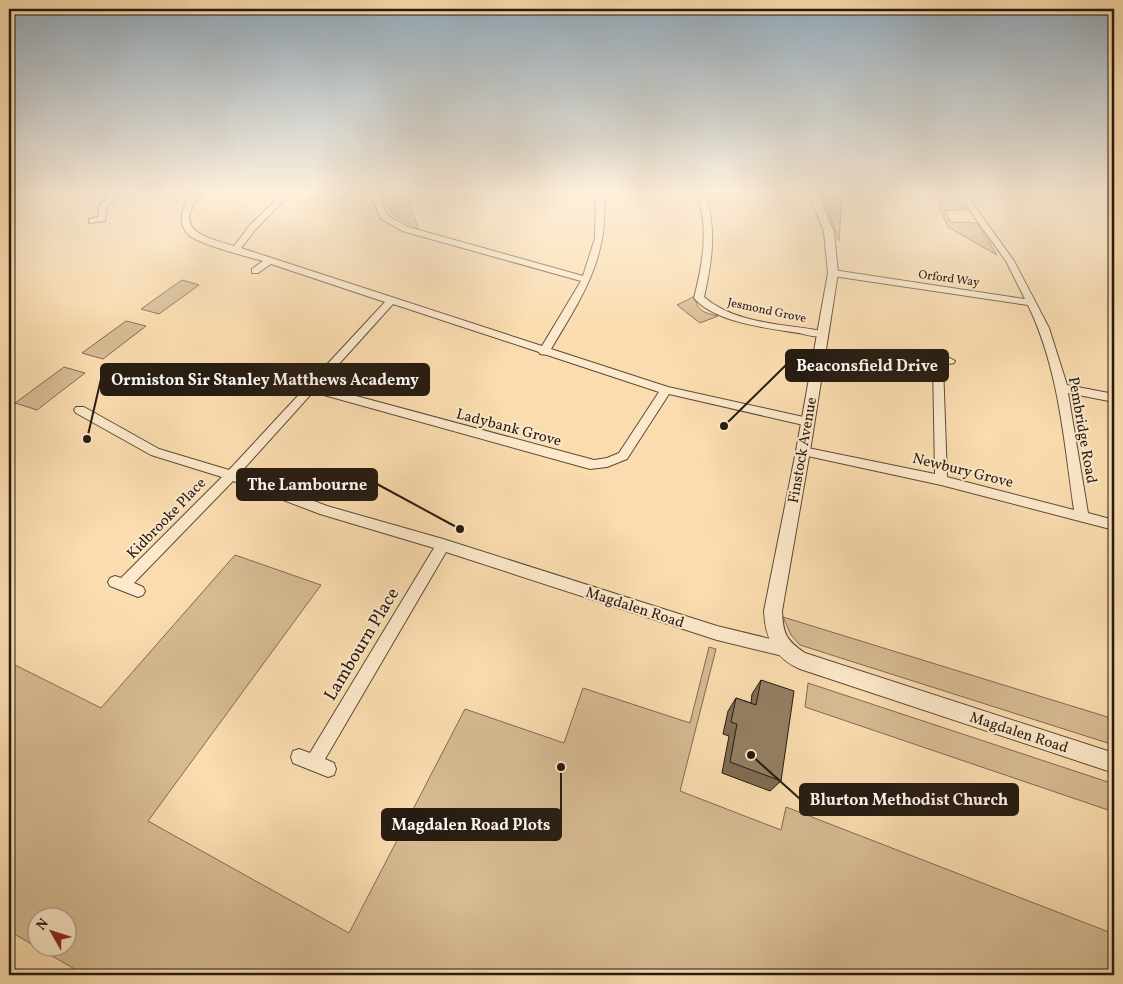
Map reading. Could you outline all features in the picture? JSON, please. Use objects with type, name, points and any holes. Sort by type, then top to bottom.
[{"type":"street","points":[[203,240],[666,390],[808,422]]},
{"type":"street","points":[[235,250],[243,240]]},
{"type":"street","points":[[444,240],[586,280]]},
{"type":"street","points":[[544,352],[586,280],[599,240]]},
{"type":"street","name":"Jesmond Grove","points":[[708,240],[707,258],[699,298],[705,305],[732,317],[822,334]]},
{"type":"street","name":"Finstock Avenue","points":[[783,649],[774,631],[773,611],[826,320],[833,273],[833,246],[831,240]]},
{"type":"street","name":"Pembridge Road","points":[[996,240],[1010,260],[1044,328],[1062,388],[1082,517]]},
{"type":"street","points":[[255,271],[269,261]]},
{"type":"street","name":"Orford Way","points":[[833,273],[1031,302]]},
{"type":"street","name":"Kidbrooke Place","points":[[138,591],[119,583],[232,475],[392,300]]},
{"type":"street","points":[[926,356],[938,363],[950,361]]},
{"type":"street","points":[[938,363],[941,480]]},
{"type":"street","name":"Ladybank Grove","points":[[311,388],[590,464],[600,465],[612,462],[623,456],[666,390]]},
{"type":"street","points":[[1062,388],[1114,398]]},
{"type":"street","name":"Magdalen Road","points":[[80,410],[124,432],[155,452],[232,475],[325,510],[443,545],[717,633],[783,649],[800,660],[1114,763]]},
{"type":"street","name":"Newbury Grove","points":[[803,451],[941,480],[1114,525]]},
{"type":"street","name":"Lambourn Place","points":[[314,763],[443,545]]},
{"type":"shaded area","points":[[971,240],[988,240],[997,255]]},
{"type":"shaded area","points":[[182,280],[199,285],[159,314],[141,309]]},
{"type":"shaded area","points":[[695,296],[699,308],[709,314],[718,316],[700,323],[677,305]]},
{"type":"shaded area","points":[[126,321],[146,326],[103,359],[82,353]]},
{"type":"shaded area","points":[[64,367],[85,373],[37,410],[15,403]]},
{"type":"shaded area","points":[[235,555],[321,585],[148,821],[349,933],[465,709],[564,743],[583,688],[690,723],[709,647],[716,649],[680,791],[781,830],[786,807],[1114,934],[1114,975],[85,975],[52,956],[78,956],[78,906],[28,906],[28,942],[9,931],[9,662],[101,708]]},
{"type":"shaded area","points":[[783,617],[1114,719],[1114,745],[800,645],[791,635]]},
{"type":"shaded area","points":[[808,683],[1114,784],[1114,812],[805,707]]},
{"type":"building","points":[[761,680],[794,691],[781,781],[730,762],[737,724],[731,722],[736,698],[756,705]]},
{"type":"place","name":"Beaconsfield Drive","points":[[724,426]]},
{"type":"place","name":"Ormiston Sir Stanley Matthews Academy","points":[[87,439]]},
{"type":"place","name":"The Lambourne","points":[[460,529]]},
{"type":"place","name":"Blurton Methodist Church","points":[[751,755]]},
{"type":"place","name":"Magdalen Road Plots","points":[[561,767]]}]
